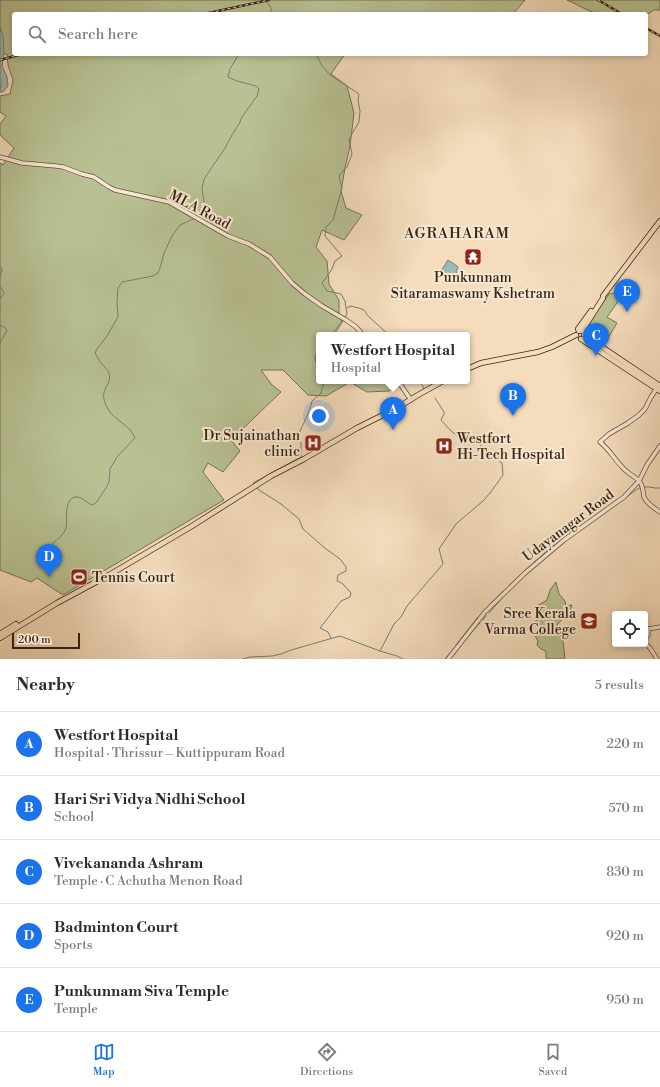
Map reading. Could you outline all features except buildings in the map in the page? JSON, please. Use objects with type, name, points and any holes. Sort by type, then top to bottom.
[{"type":"main road","points":[[470,368],[481,363],[552,348],[581,334],[603,296],[660,221]]},
{"type":"main road","points":[[581,334],[659,388]]},
{"type":"main road","points":[[0,634],[271,476],[397,408],[438,384]]},
{"type":"main road","points":[[0,638],[57,603],[109,575],[192,526],[231,502],[233,499]]},
{"type":"street","name":"MLA Road","points":[[0,157],[22,163],[64,167],[94,177],[115,190],[169,202],[228,236],[249,244],[270,257],[298,290],[346,320],[360,332]]},
{"type":"street","points":[[400,384],[411,400]]},
{"type":"street","points":[[659,388],[651,397],[645,409],[639,415],[628,424],[612,432],[600,442],[610,450],[613,457],[624,470],[639,481],[642,485],[644,498],[651,506],[660,512]]},
{"type":"street","name":"Udayanagar Road","points":[[448,659],[485,612],[525,573],[564,540],[619,501],[639,481],[660,446]]},
{"type":"street","points":[[648,629],[660,627]]},
{"type":"street","points":[[648,646],[657,659]]},
{"type":"green space","points":[[0,0],[525,0],[515,12],[12,12],[12,56],[344,56],[331,74],[347,86],[354,113],[350,146],[341,191],[346,208],[362,215],[344,240],[322,230],[316,247],[327,261],[329,284],[339,300],[339,318],[342,321],[334,332],[316,332],[316,384],[347,384],[326,396],[308,395],[283,370],[261,370],[272,385],[281,392],[231,440],[240,451],[223,472],[208,463],[203,472],[224,500],[63,595],[37,578],[31,582],[0,570],[0,163],[3,165],[14,148],[0,135],[0,124],[6,116],[0,112],[0,96],[10,94],[13,80],[8,65],[7,54],[0,55]]},
{"type":"green space","points":[[567,0],[660,0],[660,10],[654,10],[648,14],[648,12],[592,12]]},
{"type":"green space","points":[[619,292],[624,293],[607,317],[617,323],[604,345],[587,334],[586,331],[595,314],[609,294]]},
{"type":"green space","points":[[353,384],[397,385],[389,391],[367,392]]},
{"type":"green space","points":[[556,582],[559,594],[565,601],[566,606],[572,605],[570,611],[556,626],[563,641],[565,659],[546,658],[546,651],[537,645],[538,641],[535,636],[539,631],[535,617],[539,609],[537,606],[547,600],[550,590]]},
{"type":"water","points":[[0,27],[3,35],[4,52],[2,66],[7,77],[8,86],[3,92],[0,92]]},
{"type":"water","points":[[448,260],[458,268],[456,271],[458,275],[454,280],[449,279],[441,272]]},
{"type":"waterway","points":[[267,2],[271,8],[271,12]]},
{"type":"waterway","points":[[196,216],[203,208],[204,202],[202,189],[204,179],[225,148],[242,117],[257,96],[259,89],[256,86],[228,77],[230,69],[238,56]]},
{"type":"waterway","points":[[317,56],[322,66],[329,74],[359,94],[359,122],[349,139],[352,154],[347,167],[340,174],[339,178],[342,188],[333,220],[326,227],[325,236],[342,256],[335,261],[332,269],[322,283],[327,291],[341,294],[345,301],[347,314],[345,317]]},
{"type":"waterway","points":[[43,564],[49,549],[63,534],[66,528],[67,506],[71,499],[77,497],[92,505],[96,503],[109,482],[110,469],[117,457],[135,438],[130,430],[108,409],[105,402],[104,392],[109,382],[109,373],[95,353],[118,317],[118,288],[122,282],[153,276],[158,273],[164,253],[172,236],[180,225],[193,219]]},
{"type":"waterway","points":[[0,266],[2,269],[0,278]]},
{"type":"waterway","points":[[0,286],[4,293],[0,299]]},
{"type":"waterway","points":[[347,308],[350,306],[364,310],[368,316],[386,332]]},
{"type":"waterway","points":[[336,332],[343,321]]},
{"type":"waterway","points":[[0,325],[7,330],[0,343]]},
{"type":"waterway","points":[[254,484],[253,483],[301,457],[301,442],[298,436],[312,401],[321,393],[323,384]]},
{"type":"waterway","points":[[422,384],[424,389]]},
{"type":"waterway","points":[[243,659],[281,654],[340,636],[380,651],[394,624],[401,617],[407,606],[443,564],[439,549],[456,524],[483,501],[503,475],[502,463],[479,444],[452,432],[441,420],[444,412],[435,398]]},
{"type":"waterway","points":[[625,498],[641,487]]},
{"type":"waterway","points":[[644,487],[660,488]]},
{"type":"waterway","points":[[257,488],[281,504],[299,519],[303,529],[340,559],[346,567],[346,571],[338,575],[337,581],[342,583],[351,593],[350,597],[341,601],[320,628],[328,632],[331,638]]},
{"type":"waterway","points":[[612,507],[621,501]]},
{"type":"waterway","points":[[569,534],[592,518]]},
{"type":"waterway","points":[[556,544],[568,535]]},
{"type":"waterway","points":[[540,557],[554,545]]},
{"type":"waterway","points":[[534,562],[538,559]]},
{"type":"waterway","points":[[526,570],[531,565]]},
{"type":"waterway","points":[[506,589],[520,575]]},
{"type":"waterway","points":[[481,614],[503,591]]},
{"type":"waterway","points":[[489,613],[504,596]]},
{"type":"waterway","points":[[483,620],[486,616]]},
{"type":"waterway","points":[[456,645],[478,617]]},
{"type":"waterway","points":[[467,637],[480,623]]},
{"type":"waterway","points":[[453,656],[465,640]]},
{"type":"waterway","points":[[445,659],[456,646]]},
{"type":"waterway","points":[[380,651],[403,659]]},
{"type":"railway","points":[[213,12],[269,0]]},
{"type":"railway","points":[[598,0],[619,12]]},
{"type":"railway","points":[[648,29],[660,36]]},
{"type":"railway","points":[[0,60],[15,56]]},
{"type":"place","name":"Punkunnam Sitaramaswamy Kshetram","points":[[473,257]]},
{"type":"place","name":"Punkunnam Siva Temple","points":[[627,312]]},
{"type":"place","name":"Vivekananda Ashram","points":[[596,356]]},
{"type":"place","name":"Hari Sri Vidya Nidhi School","points":[[513,416]]},
{"type":"place","name":"Westfort Hospital","points":[[393,430]]},
{"type":"place","name":"Dr Sujainathan clinic","points":[[313,443]]},
{"type":"place","name":"Westfort Hi-Tech Hospital","points":[[444,446]]},
{"type":"place","name":"Badminton Court","points":[[49,577]]},
{"type":"place","name":"Tennis Court","points":[[79,577]]},
{"type":"place","name":"Sree Kerala Varma College","points":[[589,621]]},
{"type":"district","name":"AGRAHARAM","points":[[457,233]]}]
